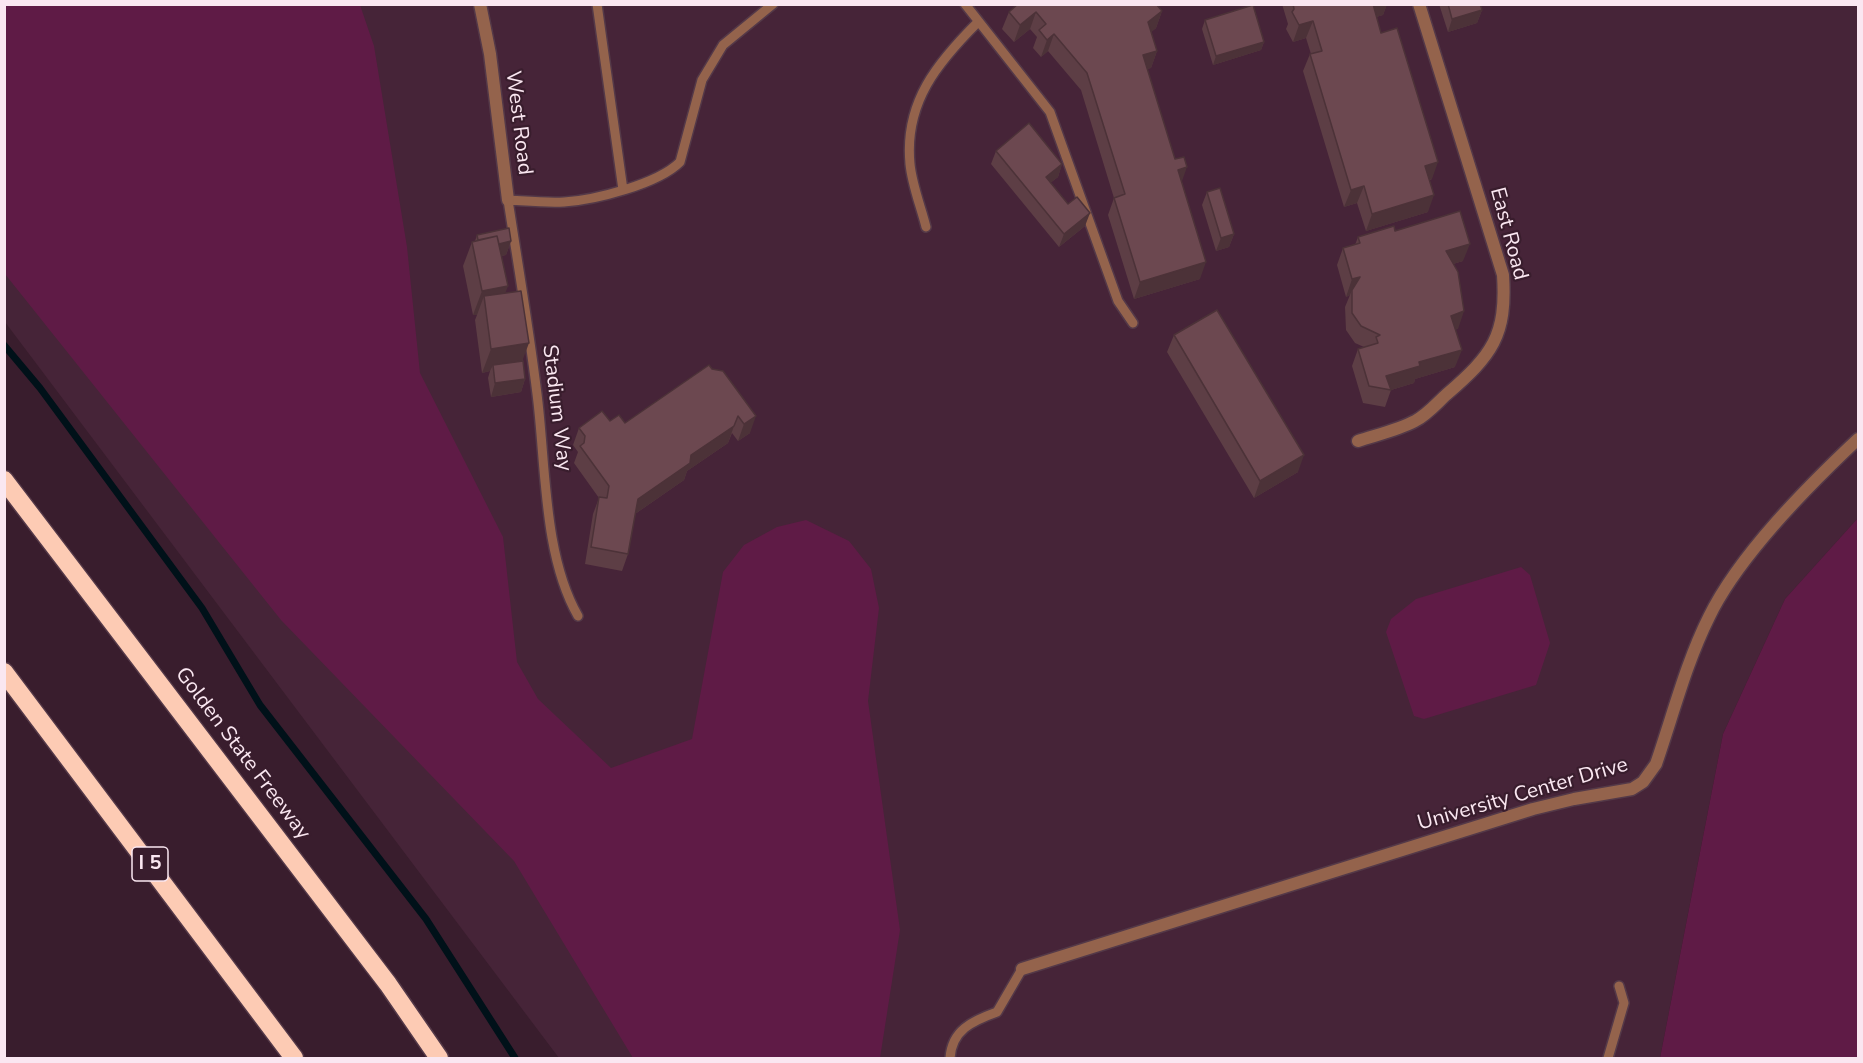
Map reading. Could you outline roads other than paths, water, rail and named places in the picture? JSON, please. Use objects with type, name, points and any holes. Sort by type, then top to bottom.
[{"type":"highway","name":"Golden State Freeway","points":[[4,480],[388,984],[439,1059]]},
{"type":"highway","name":"I 5","points":[[4,672],[294,1059]]},
{"type":"street","name":"West Road","points":[[480,4],[490,54],[508,200]]},
{"type":"street","name":"East Road","points":[[1358,441],[1416,421],[1478,368],[1494,343],[1502,322],[1505,301],[1503,275],[1419,4]]},
{"type":"street","name":"University Center Drive","points":[[1022,969],[1533,809],[1632,789],[1643,782],[1656,764],[1708,618],[1722,594],[1753,552],[1823,472],[1858,439]]},
{"type":"lane","points":[[597,4],[623,190]]},
{"type":"lane","name":"West Road","points":[[508,200],[565,202],[623,190],[670,172],[680,162],[702,80],[723,45],[773,4]]},
{"type":"lane","points":[[965,4],[1050,112],[1118,301],[1133,322]]},
{"type":"lane","points":[[926,227],[910,163],[914,119],[923,87],[943,57],[978,22]]},
{"type":"lane","name":"Stadium Way","points":[[508,200],[537,394],[553,540],[566,594],[578,616]]},
{"type":"lane","points":[[950,1059],[951,1047],[958,1032],[975,1020],[997,1012],[1022,969]]},
{"type":"lane","points":[[1608,1059],[1624,1003],[1619,986]]},
{"type":"waterway","points":[[4,345],[40,388],[202,608],[260,705],[426,919],[515,1058]]}]
